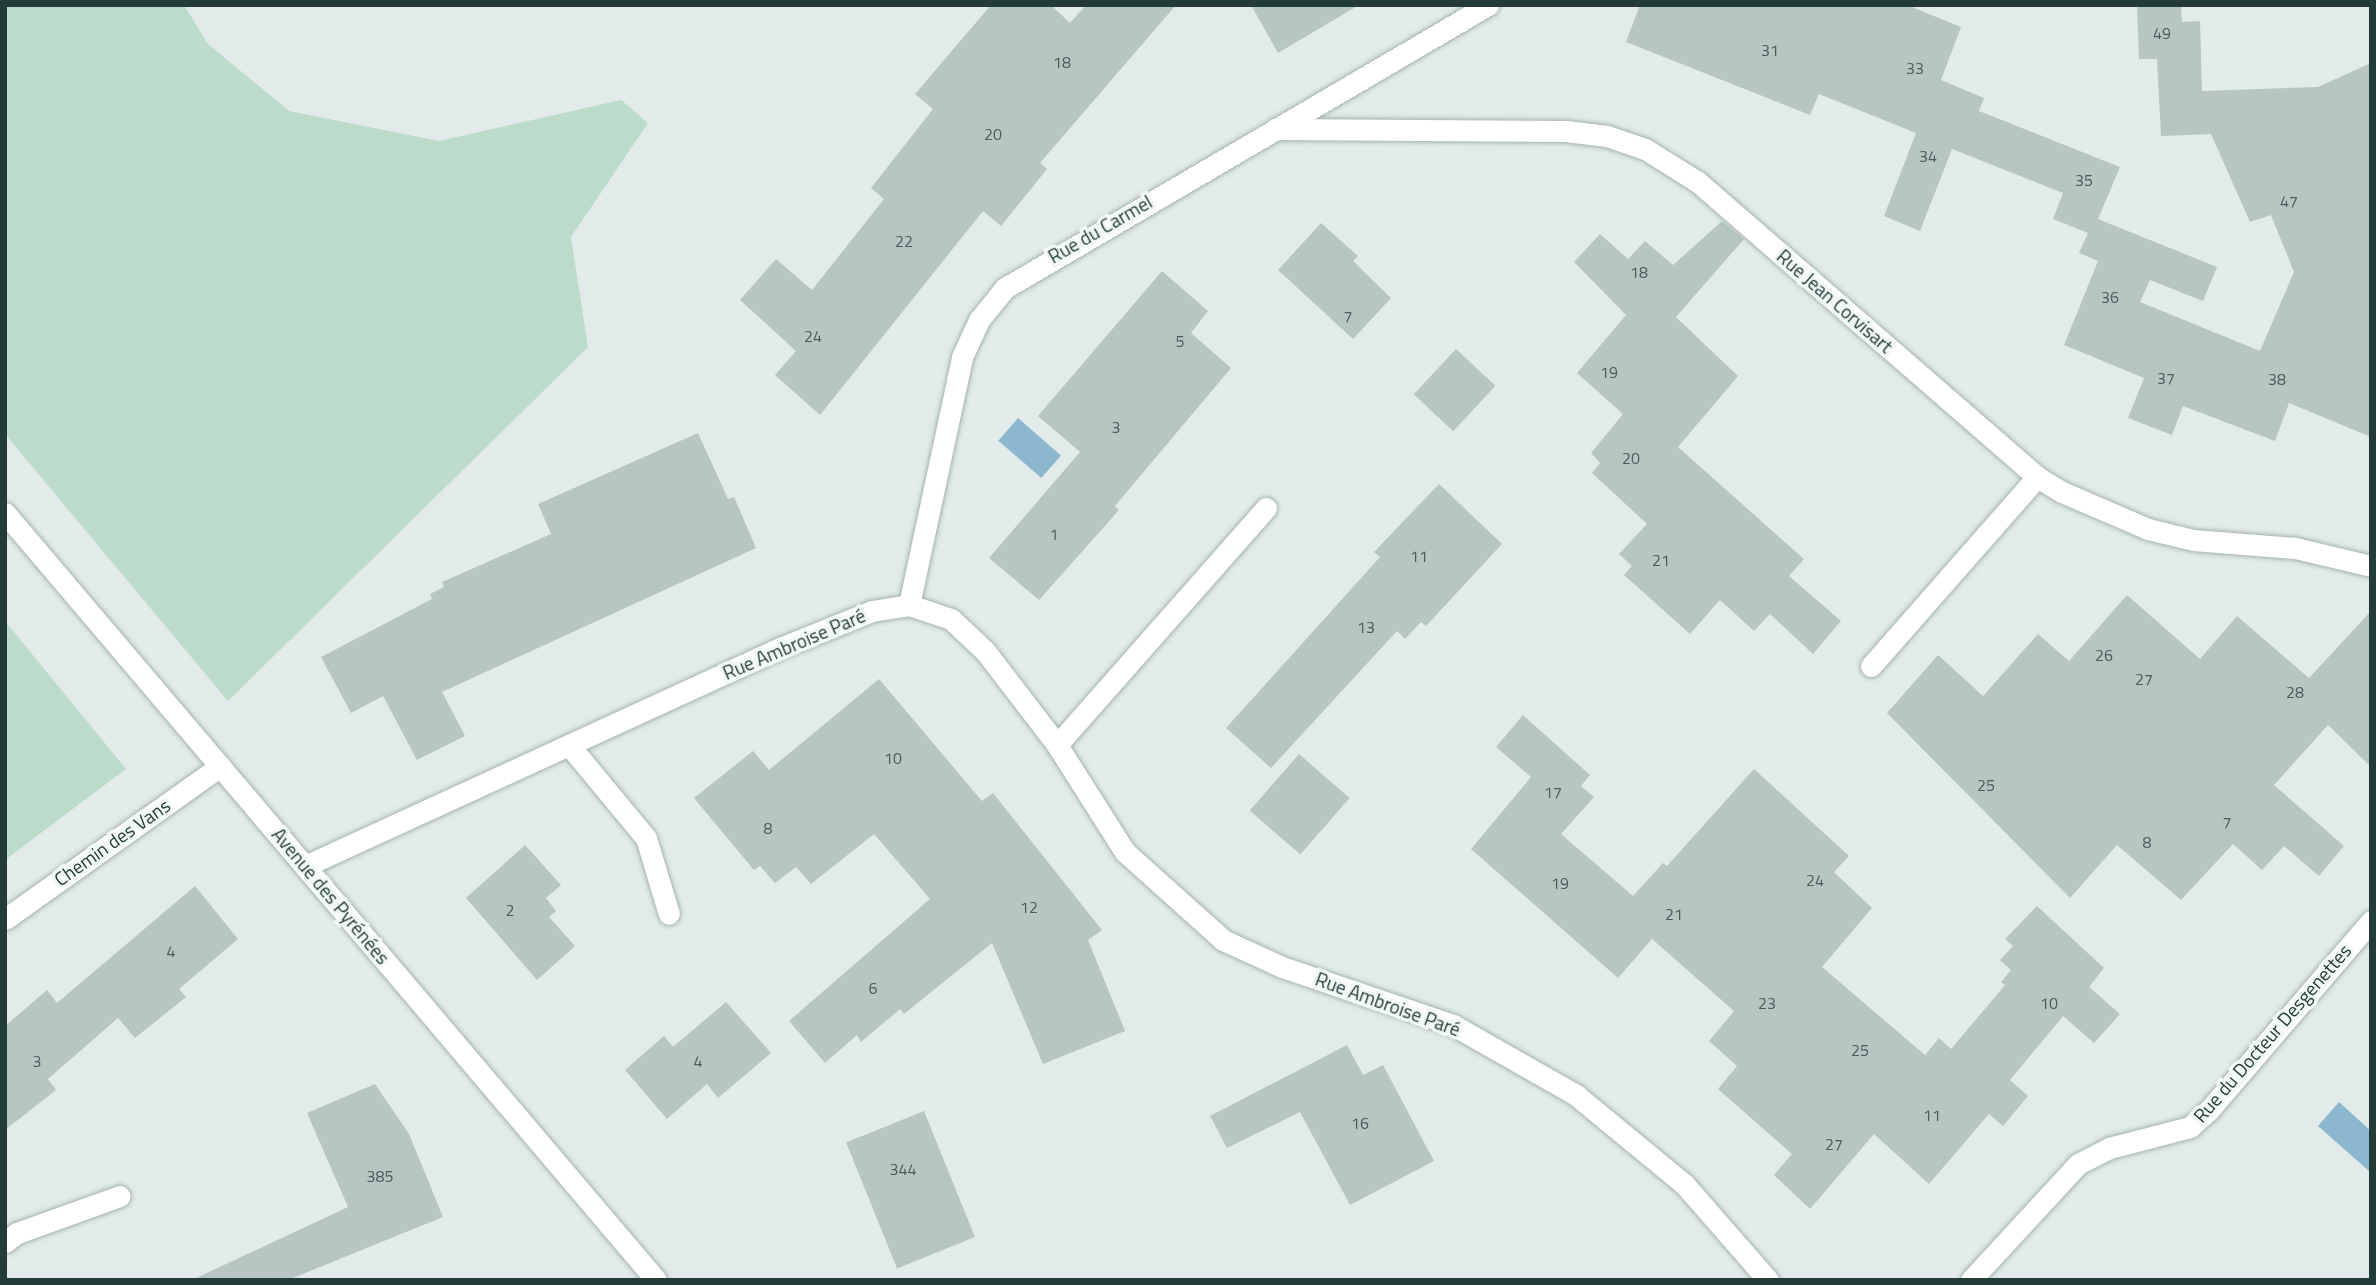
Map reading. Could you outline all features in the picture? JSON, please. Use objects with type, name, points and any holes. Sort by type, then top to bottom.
[{"type":"street","name":"Rue du Carmel","points":[[909,606],[962,357],[979,320],[1004,288],[1048,259],[1488,5]]},
{"type":"street","name":"Rue Jean Corvisart","points":[[1275,129],[1566,131],[1607,136],[1645,149],[1698,182],[2037,477],[2104,513],[2148,529],[2193,540],[2295,548],[2371,566]]},
{"type":"street","points":[[1871,666],[2037,477]]},
{"type":"street","points":[[1057,744],[1266,509]]},
{"type":"street","name":"Avenue des Pyrénées","points":[[5,513],[656,1280]]},
{"type":"street","name":"Rue Ambroise Paré","points":[[305,866],[780,648],[872,611],[909,606],[951,619],[985,651],[1057,744],[1125,852],[1223,940],[1282,967],[1453,1025],[1576,1095],[1685,1185],[1768,1280]]},
{"type":"street","points":[[569,745],[646,838],[669,914]]},
{"type":"street","name":"Chemin des Vans","points":[[5,919],[220,766]]},
{"type":"street","name":"Rue du Docteur Desgenettes","points":[[1971,1280],[2078,1164],[2109,1148],[2190,1127],[2208,1110],[2371,921]]},
{"type":"street","points":[[5,1242],[17,1233],[120,1196]]},
{"type":"green space","points":[[5,5],[184,5],[208,44],[289,111],[439,141],[621,100],[648,123],[571,237],[588,347],[228,701],[5,434]]},
{"type":"green space","points":[[5,621],[126,769],[5,860]]},
{"type":"water","points":[[1018,418],[1061,455],[1041,478],[998,441]]},
{"type":"water","points":[[2339,1102],[2371,1131],[2369,1171],[2318,1126]]},
{"type":"building","points":[[991,5],[1051,5],[1070,23],[1086,5],[1176,5],[1040,163],[1047,169],[1001,226],[983,211],[820,415],[775,375],[796,351],[740,300],[776,259],[812,290],[884,199],[871,188],[933,109],[915,94]]},
{"type":"building","points":[[1251,5],[1359,5],[1278,53]]},
{"type":"building","points":[[1640,5],[1907,5],[1961,27],[1941,80],[1984,98],[1979,111],[2120,167],[2098,219],[2217,267],[2203,301],[2150,280],[2140,302],[2260,351],[2294,272],[2271,215],[2250,222],[2211,134],[2161,136],[2157,59],[2139,59],[2137,5],[2181,5],[2182,22],[2200,21],[2202,91],[2318,87],[2371,63],[2371,437],[2289,403],[2275,441],[2183,406],[2172,435],[2128,418],[2144,378],[2064,345],[2098,261],[2079,253],[2088,233],[2053,219],[2063,193],[1952,149],[1920,231],[1884,216],[1916,133],[1819,94],[1810,115],[1626,42]]},
{"type":"building","points":[[1722,221],[1744,239],[1676,317],[1738,376],[1678,447],[1804,559],[1789,576],[1841,621],[1813,654],[1770,614],[1754,631],[1720,600],[1690,634],[1624,575],[1632,566],[1619,554],[1647,524],[1592,473],[1600,463],[1591,453],[1623,414],[1577,373],[1626,315],[1574,262],[1600,234],[1628,259],[1645,241],[1673,265]]},
{"type":"building","points":[[1321,223],[1358,256],[1353,261],[1391,298],[1353,339],[1278,270]]},
{"type":"building","points":[[1162,271],[1208,311],[1191,333],[1231,368],[1115,506],[1119,510],[1039,600],[989,558],[1080,452],[1038,416]]},
{"type":"building","points":[[1456,349],[1495,386],[1453,431],[1414,394]]},
{"type":"building","points":[[698,433],[728,499],[734,497],[756,548],[442,692],[465,736],[417,760],[383,696],[351,713],[321,657],[432,599],[430,594],[444,587],[442,582],[551,534],[538,504]]},
{"type":"building","points":[[1439,484],[1502,544],[1426,626],[1421,622],[1405,639],[1397,631],[1271,768],[1226,728],[1380,557],[1374,552]]},
{"type":"building","points":[[2127,595],[2200,659],[2237,616],[2309,678],[2371,611],[2371,767],[2328,725],[2274,785],[2344,846],[2319,876],[2284,846],[2262,870],[2233,844],[2181,900],[2117,845],[2070,898],[1887,713],[1938,655],[1983,696],[2038,634],[2069,661]]},
{"type":"building","points":[[879,679],[982,801],[993,793],[1102,930],[1088,940],[1125,1031],[1043,1064],[992,943],[904,1014],[900,1009],[861,1042],[857,1035],[825,1063],[789,1021],[930,899],[874,834],[811,884],[796,867],[775,883],[760,866],[754,870],[694,798],[753,751],[769,770]]},
{"type":"building","points":[[1523,715],[1590,775],[1581,786],[1594,797],[1561,834],[1633,896],[1663,863],[1667,866],[1754,769],[1849,856],[1834,872],[1872,908],[1822,967],[1925,1055],[1939,1038],[1951,1049],[2005,985],[2001,982],[2011,970],[2000,960],[2013,946],[2005,939],[2037,906],[2104,968],[2089,987],[2120,1014],[2094,1043],[2063,1016],[2010,1080],[2028,1096],[2003,1126],[1989,1114],[1929,1184],[1874,1134],[1810,1209],[1774,1175],[1792,1154],[1718,1089],[1737,1066],[1709,1041],[1734,1011],[1652,939],[1618,978],[1471,849],[1531,777],[1496,747]]},
{"type":"building","points":[[1299,754],[1350,798],[1300,855],[1250,811]]},
{"type":"building","points":[[525,845],[561,885],[546,898],[556,911],[549,917],[575,946],[537,980],[466,898]]},
{"type":"building","points":[[195,886],[238,939],[179,989],[186,997],[135,1038],[118,1018],[48,1079],[56,1090],[5,1130],[5,1026],[47,990],[57,1003]]},
{"type":"building","points":[[726,1002],[771,1053],[718,1098],[707,1084],[667,1119],[625,1070],[664,1036],[673,1047]]},
{"type":"building","points":[[1347,1045],[1363,1075],[1383,1065],[1434,1161],[1350,1205],[1300,1112],[1227,1148],[1210,1116]]},
{"type":"building","points":[[375,1084],[409,1134],[443,1217],[288,1280],[192,1280],[348,1207],[307,1113]]},
{"type":"building","points":[[924,1111],[975,1237],[897,1269],[846,1142]]}]
